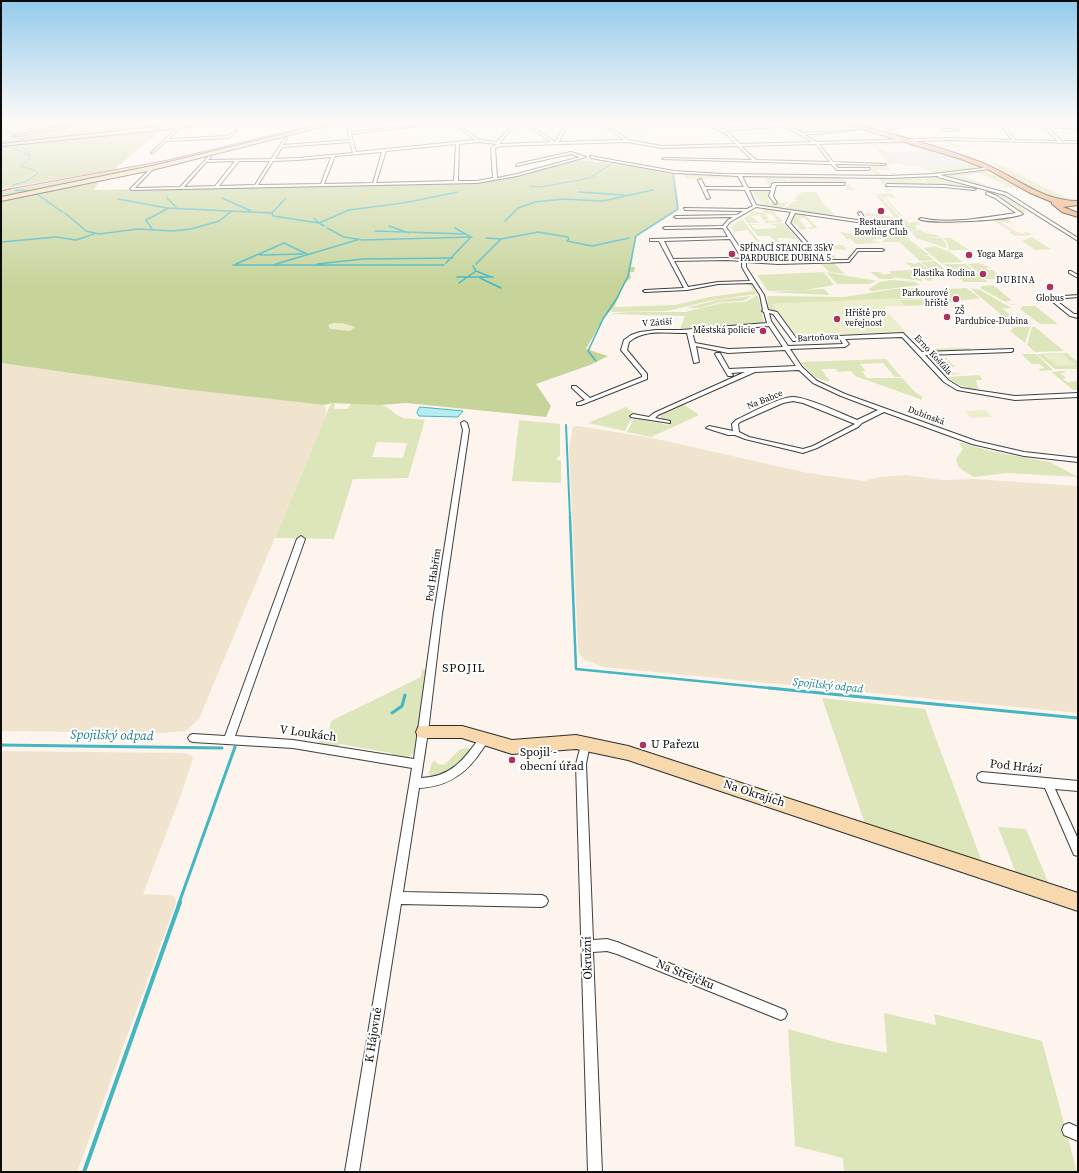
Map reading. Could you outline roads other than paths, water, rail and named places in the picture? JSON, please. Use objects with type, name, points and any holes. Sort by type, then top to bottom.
[{"type":"main road","points":[[1,199],[109,177]]},
{"type":"main road","points":[[1007,177],[1036,194],[1062,204],[1078,203]]},
{"type":"main road","points":[[1062,204],[1061,209],[1076,215]]},
{"type":"main road","name":"Na Okrajích","points":[[423,732],[462,732],[514,747],[566,742],[585,744],[639,756],[1078,902]]},
{"type":"street","points":[[144,177],[132,189],[456,182],[495,179],[504,177]]},
{"type":"street","points":[[181,188],[191,177]]},
{"type":"street","points":[[216,187],[224,177]]},
{"type":"street","points":[[256,186],[262,177]]},
{"type":"street","points":[[322,185],[325,177]]},
{"type":"street","points":[[374,184],[376,177]]},
{"type":"street","points":[[456,177],[456,182]]},
{"type":"street","points":[[740,177],[755,206]]},
{"type":"street","points":[[850,177],[892,177]]},
{"type":"street","points":[[945,177],[981,186],[1010,196],[1033,213],[1078,240]]},
{"type":"street","points":[[700,180],[708,198]]},
{"type":"street","points":[[775,203],[772,197],[774,185],[844,184]]},
{"type":"street","points":[[887,185],[944,186],[975,189],[994,196],[1019,214]]},
{"type":"street","points":[[975,189],[981,186]]},
{"type":"street","points":[[704,188],[773,189]]},
{"type":"street","points":[[665,228],[724,226],[755,206],[865,220],[860,213]]},
{"type":"street","points":[[685,209],[749,210]]},
{"type":"street","points":[[793,212],[788,223],[822,261]]},
{"type":"street","points":[[921,219],[930,221],[966,220],[1033,213]]},
{"type":"street","points":[[676,217],[737,217]]},
{"type":"street","name":"Bartoňova","points":[[724,226],[744,257],[744,267],[762,294],[764,312],[786,348],[845,345],[846,344],[842,338]]},
{"type":"street","points":[[651,240],[731,238]]},
{"type":"street","points":[[661,240],[687,289]]},
{"type":"street","points":[[672,260],[727,258],[778,263],[849,261],[857,250],[882,250]]},
{"type":"street","points":[[1078,271],[1071,272],[1078,277]]},
{"type":"street","points":[[645,291],[687,289],[718,284],[754,282]]},
{"type":"street","points":[[1078,296],[1050,298],[1078,318]]},
{"type":"street","name":"Erno Košťála","points":[[764,312],[775,313],[793,338],[842,338],[902,335],[946,381],[959,389],[1015,398],[1078,396]]},
{"type":"street","points":[[696,362],[689,331],[770,324]]},
{"type":"street","name":"V Zátiší","points":[[579,404],[588,399],[646,377],[624,350],[625,343],[630,337],[646,332],[689,331]]},
{"type":"street","points":[[693,344],[728,351],[786,348]]},
{"type":"street","name":"Dubinská","points":[[786,348],[800,368],[810,378],[827,388],[883,410],[986,446],[1024,454],[1078,460]]},
{"type":"street","points":[[920,354],[1011,350]]},
{"type":"street","points":[[718,354],[727,371],[735,380]]},
{"type":"street","points":[[727,371],[800,368]]},
{"type":"street","points":[[650,419],[656,414],[735,380],[754,370]]},
{"type":"street","points":[[574,387],[588,399]]},
{"type":"street","name":"Na Babce","points":[[736,433],[735,424],[738,421],[789,400],[805,402],[858,422]]},
{"type":"street","points":[[709,428],[728,433],[736,433],[747,438],[803,451],[815,447],[856,426],[858,422],[883,410]]},
{"type":"street","points":[[633,416],[668,422]]},
{"type":"street","name":"Pod Habřím","points":[[423,732],[438,614],[466,430],[464,423]]},
{"type":"street","points":[[229,740],[301,539]]},
{"type":"street","name":"K Hájovně","points":[[352,1172],[423,732]]},
{"type":"street","name":"V Loukách","points":[[193,738],[293,744],[418,764]]},
{"type":"street","points":[[415,783],[434,783],[447,778],[464,765],[484,739]]},
{"type":"street","name":"Okružní","points":[[585,744],[581,764],[595,1172]]},
{"type":"street","name":"Pod Hrází","points":[[982,777],[1078,786]]},
{"type":"street","name":"Pod Hrází","points":[[1048,784],[1078,851]]},
{"type":"street","points":[[396,898],[542,901]]},
{"type":"street","name":"Na Strejčku","points":[[588,946],[607,945],[617,948],[781,1014]]},
{"type":"water","points":[[420,407],[463,411],[458,417],[419,416],[417,413]]},
{"type":"waterway","points":[[14,187],[13,185],[27,181],[33,177]]},
{"type":"waterway","points":[[530,186],[541,187],[592,177]]},
{"type":"waterway","points":[[673,177],[675,190]]},
{"type":"waterway","points":[[596,361],[588,351],[603,319],[617,298],[628,276],[636,236],[678,209],[675,189]]},
{"type":"waterway","points":[[20,190],[15,190],[34,191]]},
{"type":"waterway","points":[[505,221],[518,208],[535,202],[563,199],[603,201],[653,190]]},
{"type":"waterway","points":[[319,223],[349,210],[403,203],[458,192]]},
{"type":"waterway","points":[[579,192],[624,195]]},
{"type":"waterway","points":[[37,194],[62,212]]},
{"type":"waterway","points":[[167,198],[176,207]]},
{"type":"waterway","points":[[222,198],[251,211]]},
{"type":"waterway","points":[[118,199],[167,208],[232,211]]},
{"type":"waterway","points":[[272,213],[285,199]]},
{"type":"waterway","points":[[152,229],[146,220],[167,209]]},
{"type":"waterway","points":[[65,213],[86,231],[99,234],[138,229],[172,231],[191,229],[219,221],[232,211]]},
{"type":"waterway","points":[[232,211],[272,213]]},
{"type":"waterway","points":[[272,213],[273,216],[319,223]]},
{"type":"waterway","points":[[314,218],[319,223]]},
{"type":"waterway","points":[[319,223],[324,226]]},
{"type":"waterway","points":[[389,226],[406,232]]},
{"type":"waterway","points":[[327,228],[344,237],[363,240],[471,237]]},
{"type":"waterway","points":[[455,228],[466,234]]},
{"type":"waterway","points":[[375,231],[406,232]]},
{"type":"waterway","points":[[406,232],[466,234]]},
{"type":"waterway","points":[[501,239],[538,232],[568,237],[569,239],[567,241],[592,246],[629,238]]},
{"type":"waterway","points":[[1,242],[56,237],[76,240],[94,234]]},
{"type":"waterway","points":[[466,234],[471,237]]},
{"type":"waterway","points":[[451,258],[471,237]]},
{"type":"waterway","points":[[486,238],[501,239]]},
{"type":"waterway","points":[[476,264],[501,239]]},
{"type":"waterway","points":[[276,264],[357,240]]},
{"type":"waterway","points":[[236,264],[284,243],[307,254]]},
{"type":"waterway","points":[[260,255],[303,254]]},
{"type":"waterway","points":[[317,264],[363,259],[451,258]]},
{"type":"waterway","points":[[446,263],[451,258]]},
{"type":"waterway","points":[[233,265],[444,265]]},
{"type":"waterway","points":[[473,266],[476,271]]},
{"type":"waterway","points":[[468,277],[476,271]]},
{"type":"waterway","points":[[476,271],[491,277]]},
{"type":"waterway","points":[[457,277],[468,277]]},
{"type":"waterway","points":[[459,283],[468,277]]},
{"type":"waterway","points":[[468,277],[491,277]]},
{"type":"waterway","points":[[480,278],[501,288]]},
{"type":"waterway","points":[[566,425],[570,518]]},
{"type":"waterway","name":"Spojilský odpad","points":[[570,517],[576,669],[779,689]]},
{"type":"waterway","name":"Spojilský odpad","points":[[769,688],[1078,718]]},
{"type":"waterway","points":[[392,713],[402,706],[405,695]]},
{"type":"waterway","name":"Spojilský odpad","points":[[1,745],[222,748]]},
{"type":"waterway","points":[[179,903],[235,747]]},
{"type":"waterway","points":[[84,1172],[180,902]]},
{"type":"railway","points":[[8,189],[77,177]]},
{"type":"railway","points":[[1,191],[8,189]]},
{"type":"place","name":"Restaurant Bowling Club","points":[[881,211]]},
{"type":"place","name":"SPÍNACÍ STANICE 35kV PARDUBICE DUBINA 5","points":[[732,254]]},
{"type":"place","name":"Yoga Marga","points":[[969,255]]},
{"type":"place","name":"Plastika Rodina","points":[[983,274]]},
{"type":"place","name":"Globus","points":[[1050,287]]},
{"type":"place","name":"Parkourové hřiště","points":[[956,299]]},
{"type":"place","name":"ZŠ Pardubice-Dubina","points":[[947,317]]},
{"type":"place","name":"Hřiště pro veřejnost","points":[[837,319]]},
{"type":"place","name":"Městská policie","points":[[763,331]]},
{"type":"place","name":"U Pařezu","points":[[643,745]]},
{"type":"place","name":"Spojil - obecní úřad","points":[[512,760]]},
{"type":"district","name":"DUBINA","points":[[1016,281]]},
{"type":"district","name":"SPOJIL","points":[[464,669]]}]
